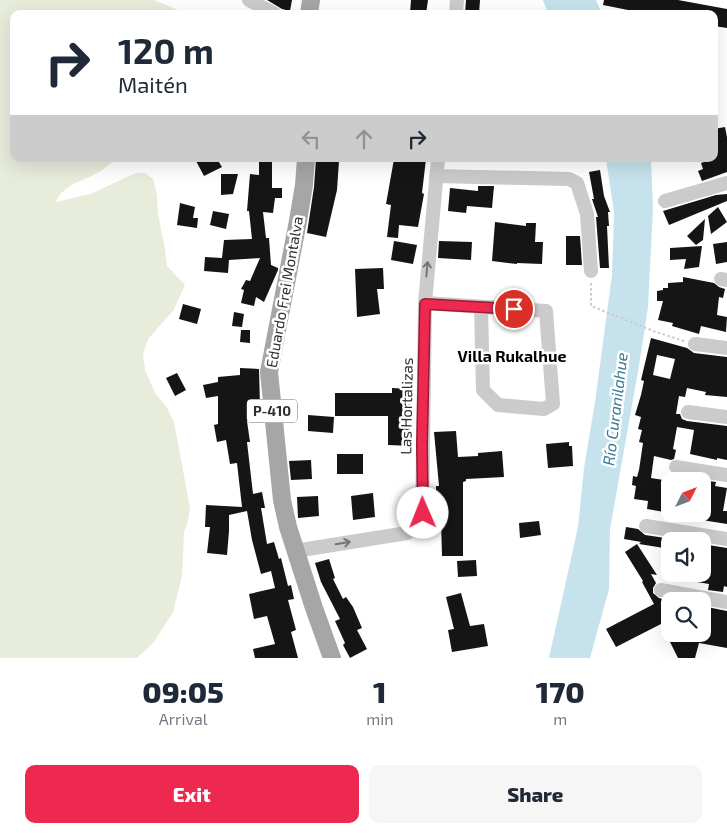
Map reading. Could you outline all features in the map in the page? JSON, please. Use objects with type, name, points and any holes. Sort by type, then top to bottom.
[{"type":"main road","name":"Eduardo Frei Montalva","points":[[306,162],[298,221],[269,372],[282,500],[295,551],[332,658]]},
{"type":"street","points":[[249,0],[268,10]]},
{"type":"street","name":"Las Hortalizas","points":[[295,551],[407,533],[417,528],[420,524],[423,513],[422,446],[425,304],[438,162]]},
{"type":"street","points":[[436,176],[569,179],[576,183],[587,214],[591,271]]},
{"type":"street","points":[[664,200],[727,183]]},
{"type":"street","points":[[425,304],[481,307],[546,311],[553,404],[544,409],[498,405],[483,390],[481,307]]},
{"type":"street","points":[[695,344],[727,348]]},
{"type":"street","points":[[688,412],[727,417]]},
{"type":"street","points":[[676,467],[727,476]]},
{"type":"street","points":[[646,526],[727,539]]},
{"type":"street","points":[[661,590],[727,602]]},
{"type":"path","points":[[591,271],[591,306],[656,332],[695,344]]},
{"type":"green space","points":[[0,0],[154,0],[178,10],[10,10],[10,162],[112,162],[98,173],[64,190],[56,202],[90,194],[136,173],[145,173],[153,179],[167,266],[185,285],[173,311],[148,339],[143,354],[145,370],[155,393],[166,406],[174,422],[190,508],[184,532],[182,576],[173,612],[154,642],[137,658],[0,658]]},
{"type":"water","points":[[543,0],[596,0],[600,10],[547,10]]},
{"type":"water","name":"Río Curanilahue","points":[[606,162],[651,162],[653,209],[648,307],[610,529],[609,589],[590,658],[549,658],[578,527],[584,468],[612,275],[614,212]]},
{"type":"building","points":[[267,0],[292,0],[290,10],[282,9]]},
{"type":"building","points":[[411,0],[428,0],[427,10],[410,10]]},
{"type":"building","points":[[466,0],[480,0],[479,10],[465,10]]},
{"type":"building","points":[[604,0],[678,0],[727,9],[727,28],[718,27],[718,10],[628,10],[603,5]]},
{"type":"building","points":[[725,127],[727,137],[727,172],[702,181],[698,171],[703,169],[701,163],[718,162],[718,128]]},
{"type":"building","points":[[197,162],[219,162],[222,167],[204,176]]},
{"type":"building","points":[[259,162],[272,162],[272,188],[282,188],[282,198],[275,198],[273,213],[263,212],[266,238],[269,238],[271,265],[278,268],[278,270],[264,302],[256,297],[254,306],[241,303],[244,290],[241,289],[246,280],[250,281],[260,258],[229,260],[228,273],[204,271],[205,257],[222,258],[224,240],[252,239],[249,211],[247,211],[250,174],[259,175]]},
{"type":"building","points":[[316,162],[339,162],[337,190],[326,237],[307,233]]},
{"type":"building","points":[[393,162],[426,162],[422,193],[424,194],[418,227],[399,225],[398,238],[387,237],[391,205],[386,204]]},
{"type":"building","points":[[600,170],[604,196],[610,212],[608,212],[609,226],[607,226],[609,268],[600,268],[596,217],[598,217],[592,199],[594,199],[589,172]]},
{"type":"building","points":[[221,174],[238,174],[233,194],[221,195]]},
{"type":"building","points":[[478,186],[494,186],[492,208],[467,206],[466,213],[448,211],[450,188],[478,191]]},
{"type":"building","points":[[727,194],[727,201],[669,225],[663,211],[716,195]]},
{"type":"building","points":[[180,203],[195,207],[193,218],[198,218],[197,228],[177,225]]},
{"type":"building","points":[[718,207],[727,222],[711,234],[708,216]]},
{"type":"building","points":[[213,211],[229,214],[226,229],[210,225]]},
{"type":"building","points":[[705,219],[703,240],[696,245],[687,236]]},
{"type":"building","points":[[495,222],[526,226],[526,223],[536,223],[535,242],[543,242],[542,264],[492,261]]},
{"type":"building","points":[[566,236],[580,236],[582,265],[566,265]]},
{"type":"building","points":[[394,241],[417,245],[413,264],[391,260]]},
{"type":"building","points":[[439,241],[472,242],[471,260],[438,258]]},
{"type":"building","points":[[727,242],[727,262],[716,264],[713,244]]},
{"type":"building","points":[[702,246],[699,267],[684,269],[686,259],[670,260],[670,248]]},
{"type":"building","points":[[383,268],[384,289],[377,289],[380,314],[357,317],[355,269]]},
{"type":"building","points":[[683,277],[714,283],[725,289],[723,298],[719,297],[717,315],[727,317],[726,332],[701,326],[699,334],[672,326],[673,323],[658,320],[663,301],[657,301],[657,291],[668,288],[668,283],[683,282]]},
{"type":"building","points":[[183,304],[201,309],[197,324],[179,319]]},
{"type":"building","points":[[234,312],[244,314],[242,327],[232,326]]},
{"type":"building","points":[[241,330],[250,330],[250,343],[240,342]]},
{"type":"building","points":[[651,338],[687,348],[694,353],[727,357],[727,397],[705,395],[706,392],[687,388],[685,397],[679,396],[676,414],[680,414],[682,419],[687,421],[727,426],[727,460],[717,458],[717,460],[690,454],[694,430],[677,427],[673,449],[676,450],[674,459],[654,456],[651,478],[661,480],[661,511],[647,509],[648,501],[634,499],[636,486],[632,485],[633,476],[637,477],[639,470],[643,443],[639,442],[642,430],[638,429],[641,417],[635,415],[644,381],[641,380]],"holes":[[[657,355],[675,359],[670,379],[653,375]]]},
{"type":"building","points":[[240,368],[259,369],[260,406],[262,406],[263,421],[247,421],[250,442],[247,442],[253,494],[262,492],[265,508],[261,508],[267,544],[274,542],[279,559],[281,558],[288,586],[291,585],[294,599],[288,600],[296,630],[291,632],[298,658],[255,658],[253,649],[275,644],[267,616],[254,619],[249,594],[275,588],[271,571],[261,574],[247,511],[229,515],[227,555],[207,553],[210,527],[205,527],[206,505],[242,507],[237,463],[230,464],[226,440],[217,442],[214,425],[218,424],[218,396],[206,398],[203,385],[218,382],[218,377],[240,375]]},
{"type":"building","points":[[177,373],[186,390],[175,396],[166,378]]},
{"type":"building","points":[[392,388],[411,389],[410,434],[412,434],[412,446],[388,445],[388,416],[335,416],[335,393],[392,393]]},
{"type":"building","points":[[308,415],[334,417],[333,433],[308,431]]},
{"type":"building","points":[[456,431],[458,457],[478,456],[478,453],[502,451],[504,477],[466,479],[463,482],[463,556],[442,556],[441,520],[436,520],[436,486],[439,486],[434,432]]},
{"type":"building","points":[[569,442],[569,446],[572,446],[573,466],[548,468],[546,444]]},
{"type":"building","points":[[337,454],[363,454],[363,474],[337,474]]},
{"type":"building","points":[[311,460],[312,479],[291,480],[289,461]]},
{"type":"building","points":[[711,481],[716,482],[715,486],[727,488],[723,511],[727,511],[727,524],[711,521]]},
{"type":"building","points":[[373,493],[375,517],[353,520],[351,496]]},
{"type":"building","points":[[318,496],[319,516],[298,518],[297,497]]},
{"type":"building","points":[[539,521],[541,535],[520,538],[519,523]]},
{"type":"building","points":[[626,527],[638,529],[645,535],[661,537],[661,548],[639,544],[641,542],[624,539]]},
{"type":"building","points":[[637,544],[657,575],[651,574],[656,583],[653,593],[661,599],[661,624],[616,647],[606,629],[654,604],[643,581],[625,552]]},
{"type":"building","points":[[711,545],[727,548],[727,587],[724,586],[723,592],[708,590],[709,584],[697,582],[711,582]]},
{"type":"building","points":[[329,559],[335,578],[333,579],[343,599],[346,597],[353,607],[362,628],[357,630],[367,649],[350,658],[343,645],[345,643],[335,621],[340,619],[321,582],[315,563]]},
{"type":"building","points":[[476,560],[477,576],[458,577],[457,561]]},
{"type":"building","points":[[461,593],[470,626],[484,624],[488,646],[452,652],[448,630],[454,629],[446,597]]},
{"type":"building","points":[[711,608],[727,611],[727,648],[699,643],[695,658],[678,658],[670,642],[711,642]]},
{"type":"district","name":"Villa Rukalhue","points":[[512,356]]},
{"type":"route","points":[[423,513],[422,446],[425,304],[514,309]]}]
